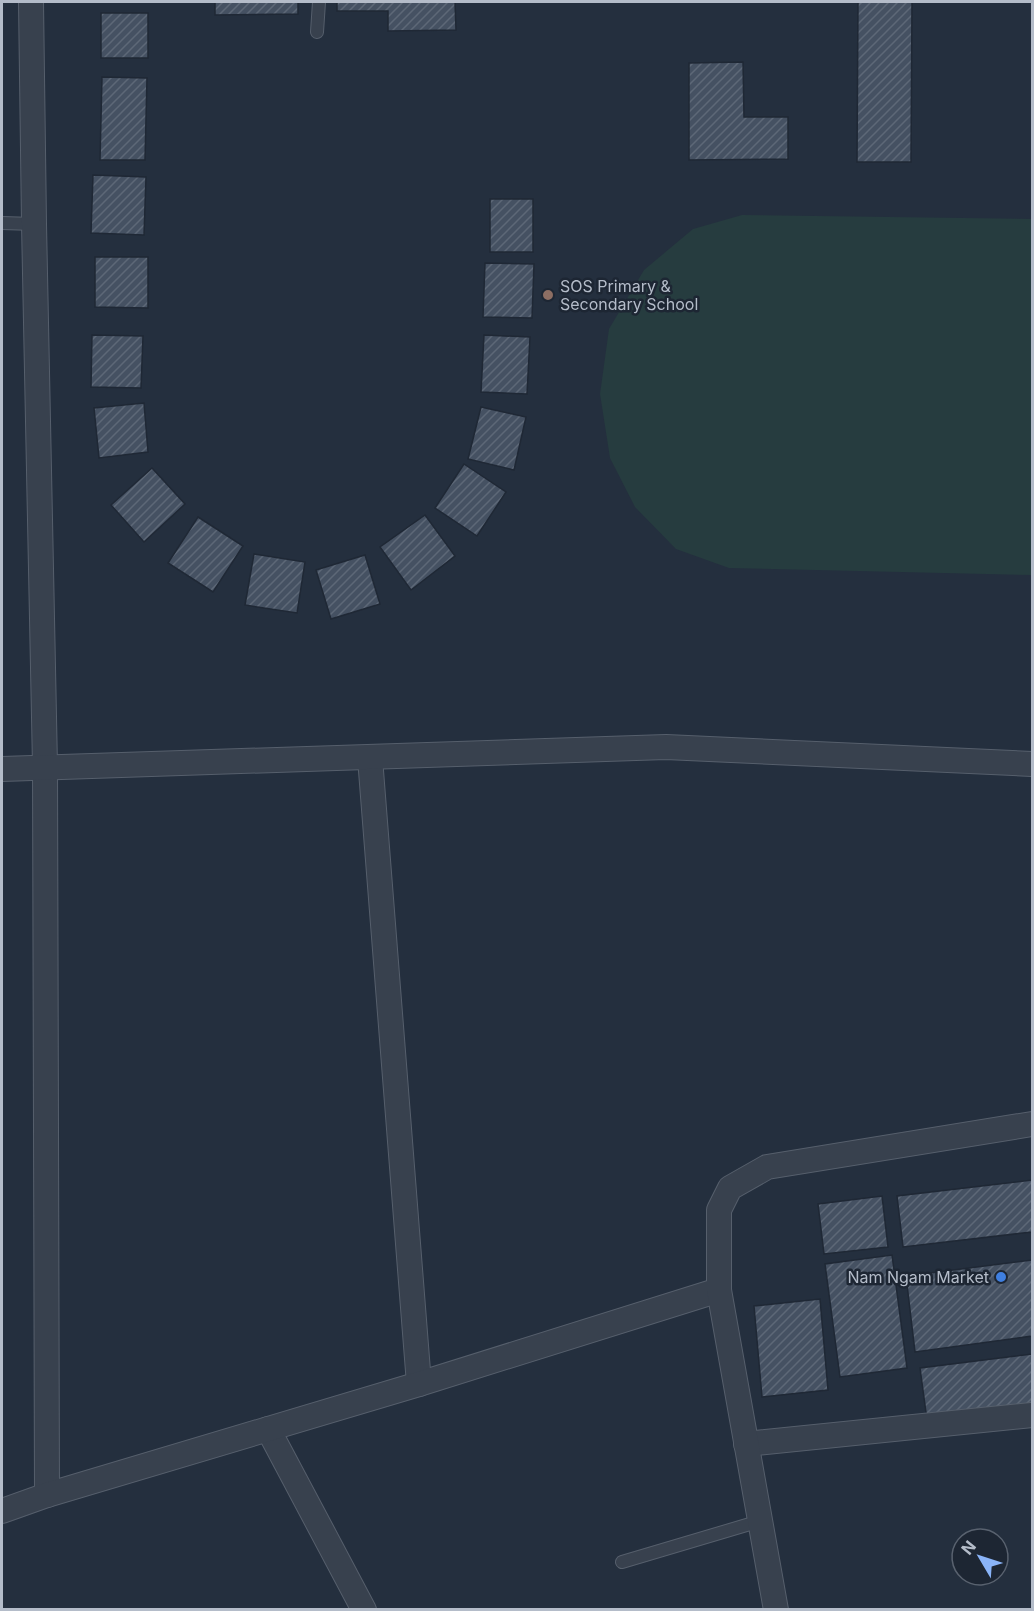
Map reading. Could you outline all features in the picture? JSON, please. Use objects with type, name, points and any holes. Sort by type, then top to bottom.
[{"type":"street","points":[[31,2],[45,766],[47,1495]]},
{"type":"street","points":[[2,769],[666,747],[1032,764]]},
{"type":"street","points":[[370,758],[419,1384]]},
{"type":"street","points":[[776,1610],[719,1290],[719,1210],[730,1188],[767,1167],[1032,1124]]},
{"type":"street","points":[[2,1511],[47,1495],[419,1384],[719,1290]]},
{"type":"street","points":[[746,1444],[1032,1415]]},
{"type":"street","points":[[268,1429],[364,1610]]},
{"type":"lane","points":[[317,32],[319,2]]},
{"type":"lane","points":[[2,223],[34,224]]},
{"type":"lane","points":[[621,1562],[760,1521]]},
{"type":"green space","points":[[742,215],[1032,219],[1032,575],[729,568],[676,549],[635,507],[610,458],[600,394],[609,329],[644,270],[693,229]]},
{"type":"building","points":[[215,2],[298,2],[298,14],[215,15]]},
{"type":"building","points":[[337,2],[455,2],[456,30],[388,31],[388,11],[337,11]]},
{"type":"building","points":[[858,2],[912,2],[911,162],[857,162]]},
{"type":"building","points":[[101,13],[148,13],[148,58],[101,58]]},
{"type":"building","points":[[743,62],[744,117],[788,117],[788,159],[689,160],[689,63]]},
{"type":"building","points":[[102,77],[147,78],[145,160],[100,160]]},
{"type":"building","points":[[93,175],[146,177],[144,235],[91,233]]},
{"type":"building","points":[[490,199],[533,199],[533,252],[490,252]]},
{"type":"building","points":[[95,257],[148,257],[148,308],[95,307]]},
{"type":"building","points":[[485,263],[534,264],[532,318],[483,317]]},
{"type":"building","points":[[92,335],[143,336],[141,388],[91,387]]},
{"type":"building","points":[[484,335],[530,337],[527,394],[481,392]]},
{"type":"building","points":[[144,403],[148,452],[99,458],[94,408]]},
{"type":"building","points":[[481,407],[526,417],[514,470],[468,459]]},
{"type":"building","points":[[464,464],[506,492],[477,536],[435,508]]},
{"type":"building","points":[[152,468],[185,504],[144,542],[111,505]]},
{"type":"building","points":[[425,515],[455,556],[411,590],[380,547]]},
{"type":"building","points":[[198,517],[243,546],[213,592],[168,563]]},
{"type":"building","points":[[254,554],[305,562],[297,613],[245,605]]},
{"type":"building","points":[[365,555],[380,604],[331,619],[316,570]]},
{"type":"building","points":[[1032,1180],[1032,1232],[903,1247],[897,1196]]},
{"type":"building","points":[[882,1196],[888,1247],[824,1254],[818,1204]]},
{"type":"building","points":[[892,1255],[907,1368],[840,1377],[825,1264]]},
{"type":"building","points":[[1032,1260],[1032,1336],[915,1352],[906,1276]]},
{"type":"building","points":[[820,1299],[828,1390],[762,1397],[754,1306]]},
{"type":"building","points":[[1032,1354],[1032,1406],[927,1420],[920,1368]]},
{"type":"place","name":"SOS Primary & Secondary School","points":[[548,295]]},
{"type":"place","name":"Nam Ngam Market","points":[[1001,1277]]}]
